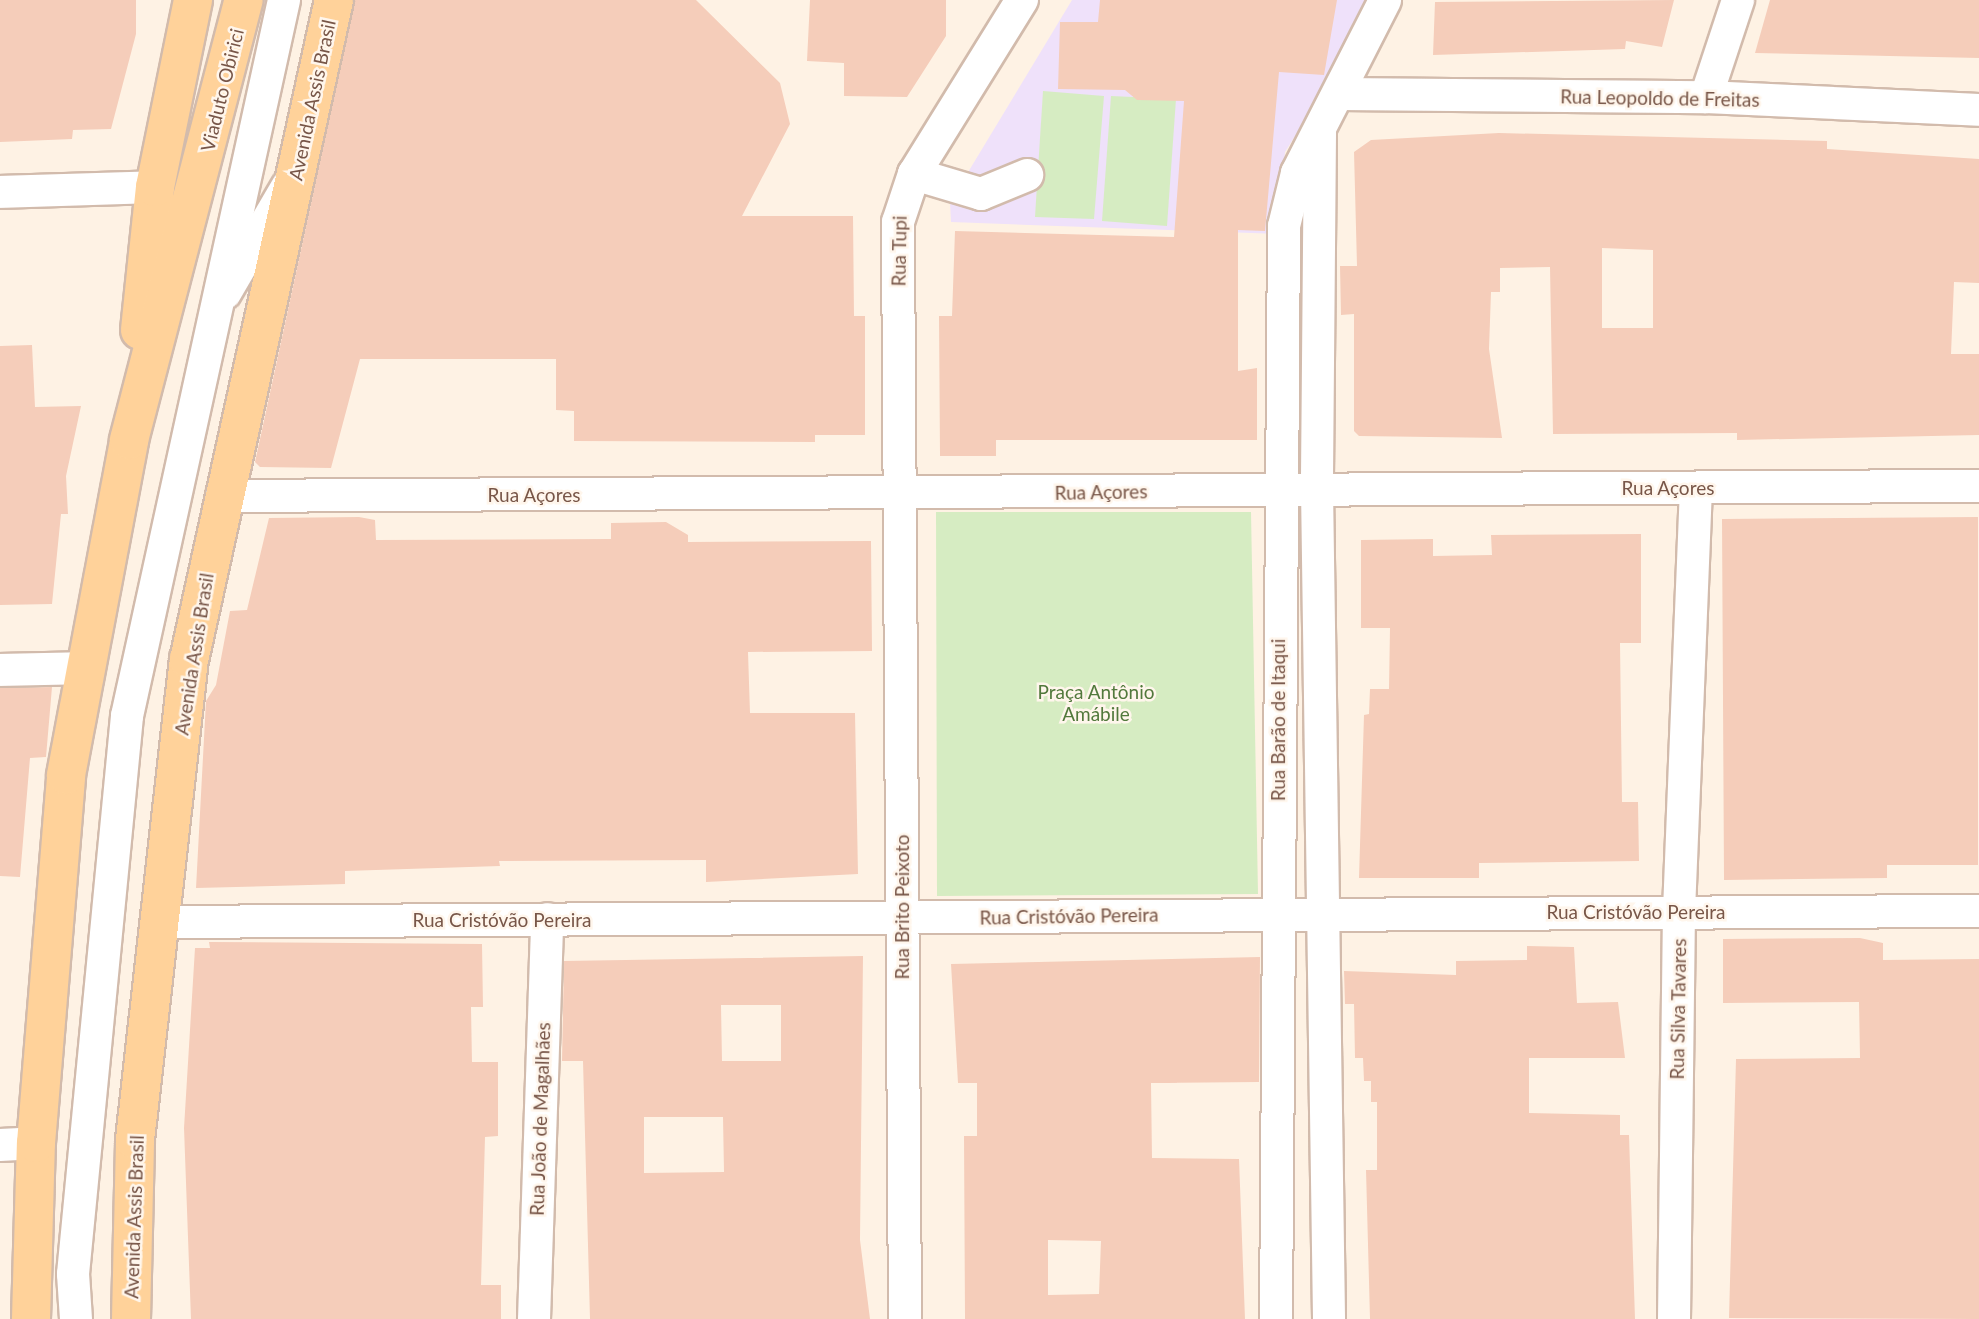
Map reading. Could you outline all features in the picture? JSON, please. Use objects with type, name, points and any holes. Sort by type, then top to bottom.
[{"type":"main road","points":[[31,1319],[18,1144],[66,775],[129,440],[155,187],[193,0]]},
{"type":"main road","name":"Viaduto Obirici","points":[[129,440],[200,181],[244,0]]},
{"type":"main road","name":"Avenida Assis Brasil","points":[[131,1319],[135,1140],[189,660],[222,496],[334,0]]},
{"type":"street","name":"Viaduto Obirici","points":[[76,1319],[73,1275],[127,716],[241,175],[284,0]]},
{"type":"street","name":"Rua Tupi","points":[[900,494],[898,222],[914,174],[1022,0]]},
{"type":"street","name":"Rua Barão de Itaqui","points":[[1276,1319],[1279,489],[1284,226],[1297,173],[1340,94],[1385,0]]},
{"type":"street","points":[[1706,97],[1738,0]]},
{"type":"street","name":"Rua Leopoldo de Freitas","points":[[1340,94],[1706,97],[1979,110]]},
{"type":"street","name":"Rua Barão de Itaqui","points":[[1320,129],[1317,489],[1321,914],[1329,1319]]},
{"type":"street","points":[[210,318],[297,168]]},
{"type":"street","points":[[914,174],[981,194],[1027,175]]},
{"type":"street","points":[[0,192],[155,187]]},
{"type":"street","name":"Rua Açores","points":[[222,496],[1979,486]]},
{"type":"street","name":"Rua Silva Tavares","points":[[1674,1319],[1679,911],[1696,488]]},
{"type":"street","name":"Rua Brito Peixoto","points":[[900,494],[905,1319]]},
{"type":"street","points":[[0,670],[86,668]]},
{"type":"street","name":"Rua Cristóvão Pereira","points":[[159,922],[1277,913],[1979,911]]},
{"type":"street","name":"Rua João de Magalhães","points":[[534,1319],[547,919]]},
{"type":"street","points":[[1276,1203],[1327,1203]]},
{"type":"shaded area","points":[[1072,0],[1366,0],[1357,38],[1285,152],[1278,234],[951,222],[950,202]]},
{"type":"green space","points":[[1043,91],[1104,96],[1094,219],[1035,217]]},
{"type":"green space","points":[[1111,96],[1176,99],[1167,226],[1102,221]]},
{"type":"green space","name":"Praça Antônio Amábile","points":[[936,512],[1251,512],[1258,894],[937,896]]},
{"type":"building","points":[[0,0],[136,0],[136,34],[111,129],[73,130],[72,139],[0,142]]},
{"type":"building","points":[[355,0],[696,0],[780,83],[790,124],[742,216],[853,216],[854,316],[865,316],[865,435],[815,435],[815,442],[574,441],[574,411],[556,410],[556,359],[360,359],[331,468],[260,467],[255,462]]},
{"type":"building","points":[[810,0],[946,0],[946,36],[907,97],[844,96],[844,63],[807,61]]},
{"type":"building","points":[[1100,0],[1337,0],[1324,75],[1279,72],[1265,231],[1238,230],[1238,371],[1257,368],[1257,440],[996,440],[996,456],[940,456],[939,316],[952,316],[955,231],[1174,237],[1184,101],[1137,100],[1125,90],[1058,89],[1060,22],[1098,22]]},
{"type":"building","points":[[1674,0],[1662,47],[1626,41],[1625,49],[1433,55],[1435,2]]},
{"type":"building","points":[[1770,0],[1979,0],[1979,58],[1755,53]]},
{"type":"building","points":[[1499,133],[1827,141],[1827,149],[1979,159],[1979,283],[1954,282],[1951,354],[1979,354],[1979,435],[1737,440],[1737,433],[1553,434],[1550,267],[1500,268],[1500,292],[1491,292],[1489,349],[1502,438],[1359,436],[1354,431],[1354,314],[1341,315],[1340,266],[1357,266],[1354,152],[1371,140]],"holes":[[[1602,248],[1653,250],[1653,328],[1602,328]]]},
{"type":"building","points":[[32,345],[35,407],[81,406],[66,476],[68,514],[61,514],[52,604],[0,605],[0,346]]},
{"type":"building","points":[[359,517],[375,520],[376,540],[611,539],[611,523],[666,522],[688,535],[688,542],[871,541],[872,651],[748,652],[750,713],[855,713],[858,874],[706,882],[706,860],[499,861],[500,866],[345,871],[345,884],[196,888],[206,701],[216,685],[230,611],[247,610],[269,518]]},
{"type":"building","points":[[1978,517],[1978,865],[1887,865],[1887,878],[1724,880],[1722,519]]},
{"type":"building","points":[[1641,534],[1641,643],[1620,643],[1622,802],[1638,802],[1639,861],[1479,863],[1479,878],[1359,878],[1364,715],[1369,714],[1370,689],[1389,689],[1390,628],[1361,628],[1361,540],[1433,539],[1433,556],[1492,555],[1491,535]]},
{"type":"building","points":[[52,687],[46,757],[30,758],[20,877],[0,876],[0,688]]},
{"type":"building","points":[[1860,938],[1883,943],[1883,960],[1979,959],[1979,1319],[1729,1318],[1736,1059],[1860,1058],[1859,1002],[1723,1003],[1723,939]]},
{"type":"building","points":[[209,942],[482,944],[483,1007],[471,1007],[472,1062],[498,1062],[498,1136],[485,1137],[481,1285],[501,1285],[501,1319],[191,1319],[184,1128],[195,948],[210,948]]},
{"type":"building","points":[[1527,946],[1574,947],[1577,1003],[1618,1002],[1625,1058],[1529,1058],[1529,1113],[1620,1115],[1620,1135],[1629,1135],[1635,1319],[1370,1319],[1366,1170],[1377,1170],[1377,1102],[1371,1102],[1371,1081],[1364,1081],[1363,1058],[1355,1058],[1354,1004],[1345,1004],[1344,971],[1456,975],[1456,961],[1527,960]]},
{"type":"building","points":[[863,956],[860,1240],[870,1319],[590,1319],[583,1061],[562,1061],[564,961]],"holes":[[[721,1005],[781,1005],[781,1061],[722,1061]],[[644,1117],[723,1117],[724,1172],[644,1173]]]},
{"type":"building","points":[[1260,957],[1259,1082],[1151,1083],[1152,1158],[1239,1159],[1245,1319],[965,1319],[964,1136],[977,1136],[977,1083],[958,1083],[951,964]],"holes":[[[1048,1240],[1101,1241],[1099,1294],[1048,1295]]]}]
